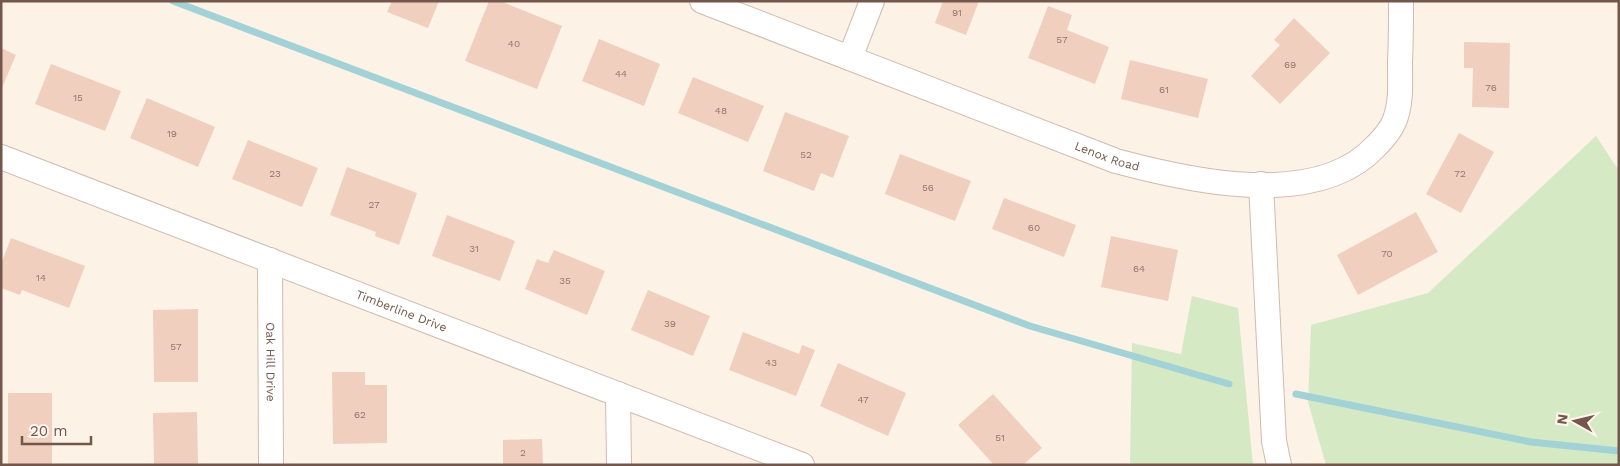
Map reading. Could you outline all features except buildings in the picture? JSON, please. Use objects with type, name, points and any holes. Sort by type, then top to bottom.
[{"type":"street","name":"Lenox Road","points":[[702,1],[1116,160],[1188,178],[1213,182],[1261,184],[1302,183],[1330,176],[1355,164],[1369,154],[1386,135],[1394,122],[1400,99],[1401,1]]},
{"type":"street","points":[[850,58],[872,1]]},
{"type":"street","name":"Timberline Drive","points":[[1,157],[802,465]]},
{"type":"street","points":[[1261,184],[1274,442],[1280,465]]},
{"type":"street","name":"Oak Hill Drive","points":[[270,260],[271,465]]},
{"type":"street","points":[[618,394],[619,465]]},
{"type":"green space","points":[[1596,136],[1619,171],[1619,465],[1326,465],[1308,402],[1311,325],[1428,293]]},
{"type":"green space","points":[[1192,296],[1238,308],[1253,465],[1130,465],[1132,343],[1181,354]]},
{"type":"waterway","points":[[173,1],[1030,326],[1229,384]]},
{"type":"waterway","points":[[1296,394],[1531,442],[1619,451]]}]
